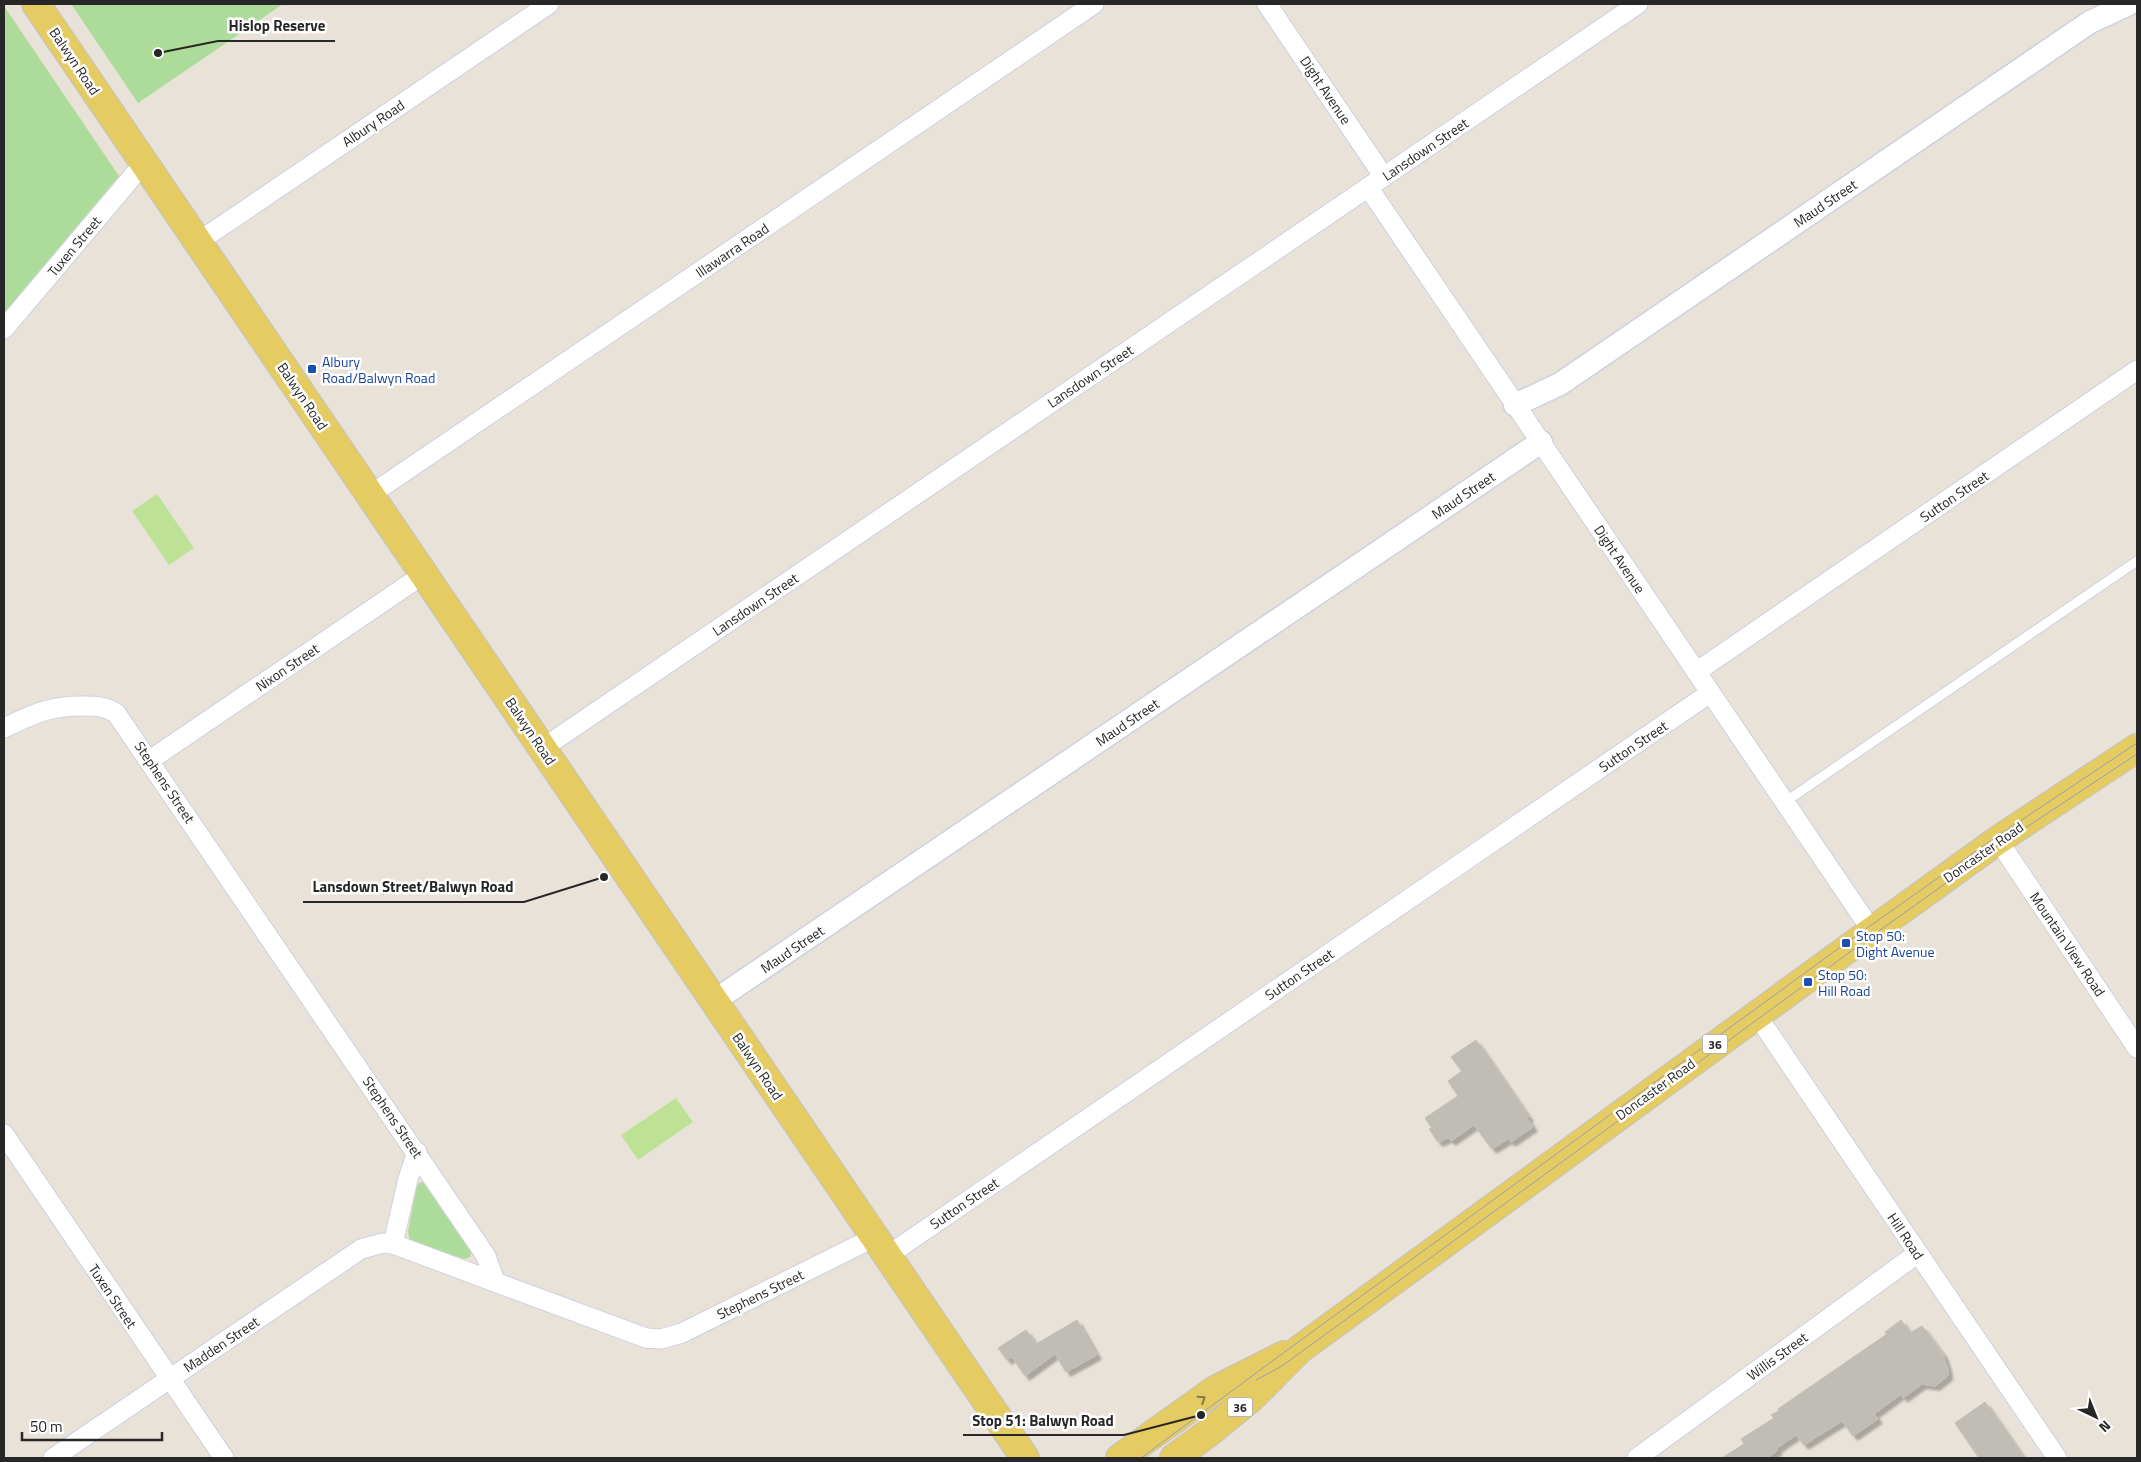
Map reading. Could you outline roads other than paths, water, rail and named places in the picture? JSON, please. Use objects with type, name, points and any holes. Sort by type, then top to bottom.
[{"type":"main road","name":"Balwyn Road","points":[[36,4],[1025,1458]]},
{"type":"main road","name":"Doncaster Road","points":[[1174,1458],[1211,1432],[1251,1398],[1300,1349],[1756,1014],[1998,840],[2137,748]]},
{"type":"main road","name":"Doncaster Road","points":[[1120,1458],[1215,1390],[1234,1379],[1300,1349]]},
{"type":"street","name":"Albury Road","points":[[198,242],[549,4]]},
{"type":"street","name":"Illawarra Road","points":[[370,496],[1094,4]]},
{"type":"street","name":"Dight Avenue","points":[[1267,4],[1384,177]]},
{"type":"street","name":"Lansdown Street","points":[[543,748],[1638,4]]},
{"type":"street","name":"Maud Street","points":[[1520,412],[2090,22],[2109,4]]},
{"type":"street","name":"Maud Street","points":[[2090,22],[2129,4]]},
{"type":"street","name":"Tuxen Street","points":[[4,330],[144,163]]},
{"type":"street","name":"Dight Avenue","points":[[1368,187],[1872,931]]},
{"type":"street","name":"Sutton Street","points":[[1696,672],[2137,370]]},
{"type":"street","name":"Maud Street","points":[[714,1001],[1541,442]]},
{"type":"street","name":"Nixon Street","points":[[150,760],[424,574]]},
{"type":"street","name":"Sutton Street","points":[[881,1246],[1710,693]]},
{"type":"street","name":"Stephens Street","points":[[4,728],[44,710],[56,707],[102,707],[116,713],[417,1152],[486,1256],[495,1282],[646,1338],[661,1339],[682,1333],[881,1246]]},
{"type":"street","name":"Mountain View Road","points":[[1998,840],[2137,1048]]},
{"type":"street","name":"Hill Road","points":[[1756,1014],[2057,1458]]},
{"type":"street","name":"Tuxen Street","points":[[5,1137],[224,1458]]},
{"type":"street","points":[[393,1244],[408,1179],[417,1152]]},
{"type":"street","name":"Madden Street","points":[[53,1458],[361,1249],[383,1243],[393,1244],[495,1282]]},
{"type":"street","name":"Willis Street","points":[[1637,1458],[1918,1253]]},
{"type":"lane","points":[[1785,802],[2137,561]]},
{"type":"tram line","points":[[1141,1458],[1846,943],[1996,837],[2137,743]]},
{"type":"tram line","points":[[1256,1380],[1282,1366],[2001,844],[2137,754]]},
{"type":"place","name":"Hislop Reserve","points":[[158,53]]},
{"type":"place","name":"Albury Road/Balwyn Road","points":[[312,369]]},
{"type":"place","name":"Lansdown Street/Balwyn Road","points":[[604,877]]},
{"type":"place","name":"Stop 50: Dight Avenue","points":[[1846,943]]},
{"type":"place","name":"Stop 50: Hill Road","points":[[1808,982]]},
{"type":"place","name":"Stop 51: Balwyn Road","points":[[1201,1415]]}]
